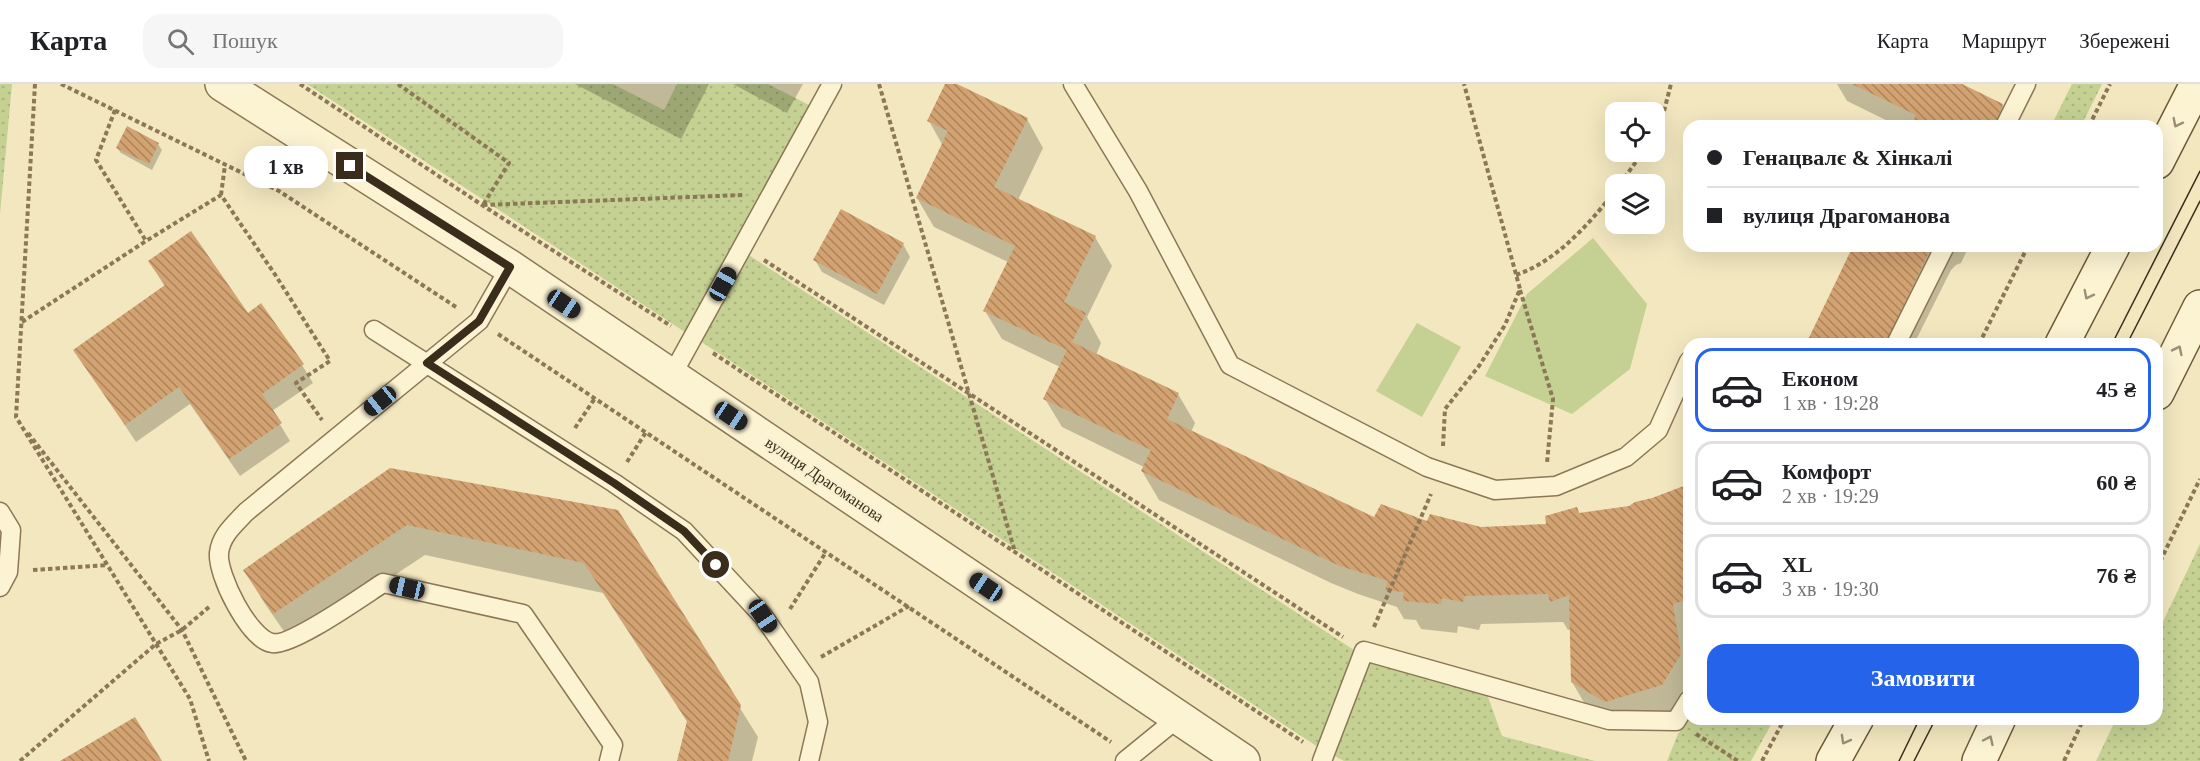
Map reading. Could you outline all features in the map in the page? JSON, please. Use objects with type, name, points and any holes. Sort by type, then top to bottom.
[{"type":"street","name":"вулиця Драгоманова","points":[[222,84],[510,267],[1243,761]]},
{"type":"street","points":[[2163,148],[2190,86]]},
{"type":"street","points":[[2065,338],[2110,252]]},
{"type":"street","points":[[2163,381],[2200,307]]},
{"type":"street","points":[[1833,761],[1853,725]]},
{"type":"street","points":[[1979,761],[1996,725]]},
{"type":"lane","points":[[671,377],[832,84]]},
{"type":"lane","points":[[1073,84],[1138,191],[1230,365],[1427,467],[1495,490],[1556,486],[1626,456],[1658,430],[1683,374]]},
{"type":"lane","points":[[2008,120],[2026,84]]},
{"type":"lane","points":[[1899,338],[1942,252]]},
{"type":"lane","points":[[510,267],[479,321],[246,512],[226,533],[219,554],[228,591],[254,634],[272,644],[292,640],[383,583],[523,614],[613,745],[609,761]]},
{"type":"lane","points":[[374,330],[614,483],[684,531],[763,616],[809,682],[818,722],[809,761]]},
{"type":"lane","points":[[0,512],[11,530],[4,579]]},
{"type":"lane","points":[[1323,759],[1364,651],[1610,720],[1676,721],[1683,710]]},
{"type":"lane","points":[[1128,759],[1179,717]]},
{"type":"path","points":[[35,84],[16,417],[190,699],[208,761]]},
{"type":"path","points":[[61,84],[279,191],[909,606],[1128,759]]},
{"type":"path","points":[[300,84],[1014,552],[1323,759]]},
{"type":"path","points":[[398,84],[509,163],[482,205]]},
{"type":"path","points":[[879,84],[1014,552]]},
{"type":"path","points":[[1464,84],[1516,275],[1553,399],[1545,486]]},
{"type":"path","points":[[1665,107],[1671,84]]},
{"type":"path","points":[[2092,120],[2110,84]]},
{"type":"path","points":[[115,110],[96,160],[146,241]]},
{"type":"path","points":[[225,165],[221,195],[330,361],[296,383],[334,438]]},
{"type":"path","points":[[482,205],[772,194]]},
{"type":"path","points":[[22,322],[221,195]]},
{"type":"path","points":[[1516,275],[1534,269],[1567,244],[1605,202]]},
{"type":"path","points":[[743,247],[1364,651],[1441,471],[1445,408],[1479,366],[1505,325],[1520,289]]},
{"type":"path","points":[[1982,338],[2025,252]]},
{"type":"path","points":[[561,449],[595,398]]},
{"type":"path","points":[[16,417],[182,630],[246,761]]},
{"type":"path","points":[[614,483],[646,432]]},
{"type":"path","points":[[2163,556],[2200,479]]},
{"type":"path","points":[[775,633],[826,552]]},
{"type":"path","points":[[4,579],[107,565]]},
{"type":"path","points":[[20,761],[156,644],[182,630],[228,591]]},
{"type":"path","points":[[800,669],[909,606]]},
{"type":"path","points":[[1676,721],[1738,761]]},
{"type":"path","points":[[1762,761],[1781,725]]},
{"type":"path","points":[[2064,761],[2081,725]]},
{"type":"green space","points":[[0,84],[12,84],[0,214]]},
{"type":"green space","points":[[307,84],[613,84],[664,110],[677,84],[768,84],[813,107],[691,336]]},
{"type":"green space","points":[[2072,84],[2102,84],[2084,120],[2054,120]]},
{"type":"green space","points":[[1593,238],[1647,304],[1630,369],[1572,414],[1485,376],[1527,294]]},
{"type":"green space","points":[[744,252],[1357,652],[1321,749],[697,339]]},
{"type":"green space","points":[[1417,323],[1461,347],[1422,417],[1376,391]]},
{"type":"green space","points":[[2200,544],[2200,761],[2096,761],[2113,725],[2163,725],[2163,621]]},
{"type":"green space","points":[[1368,659],[1487,694],[1502,736],[1595,761],[1344,761],[1333,755]]},
{"type":"green space","points":[[1684,725],[1771,725],[1751,761],[1667,761]]},
{"type":"building","points":[[945,84],[957,84],[1028,118],[994,187],[1096,236],[1064,302],[1086,313],[1072,342],[1179,393],[1167,419],[1374,517],[1381,504],[1427,521],[1430,514],[1481,527],[1546,524],[1545,516],[1577,507],[1579,513],[1629,506],[1683,486],[1683,601],[1673,604],[1681,654],[1662,685],[1605,702],[1571,682],[1569,595],[1550,602],[1548,594],[1465,596],[1463,602],[1442,598],[1441,604],[1403,601],[1404,592],[1385,590],[1388,581],[1340,566],[1141,471],[1151,450],[1043,399],[1067,350],[983,311],[1015,246],[916,198],[948,131],[927,121]]},
{"type":"building","points":[[1852,84],[1962,84],[2003,104],[1996,120],[1914,120],[1916,115]]},
{"type":"building","points":[[127,126],[159,143],[149,164],[116,148]]},
{"type":"building","points":[[841,209],[904,243],[877,294],[813,260]]},
{"type":"building","points":[[191,231],[248,313],[261,303],[304,364],[262,394],[282,423],[229,459],[179,387],[125,425],[73,350],[165,285],[148,261]]},
{"type":"building","points":[[1850,252],[1929,252],[1888,338],[1809,338]]},
{"type":"building","points":[[390,468],[618,510],[741,705],[728,761],[677,761],[687,721],[584,563],[407,525],[273,614],[243,570]]},
{"type":"building","points":[[135,717],[162,761],[60,761]]},
{"type":"tram line","points":[[2163,244],[2200,171]]},
{"type":"tram line","points":[[2130,338],[2200,201]]},
{"type":"tram line","points":[[2115,338],[2159,252]]},
{"type":"tram line","points":[[1899,761],[1917,725]]},
{"type":"tram line","points":[[1914,761],[1932,725]]},
{"type":"route","points":[[350,166],[510,267],[479,321],[427,363],[614,483],[684,531],[716,565]]}]
